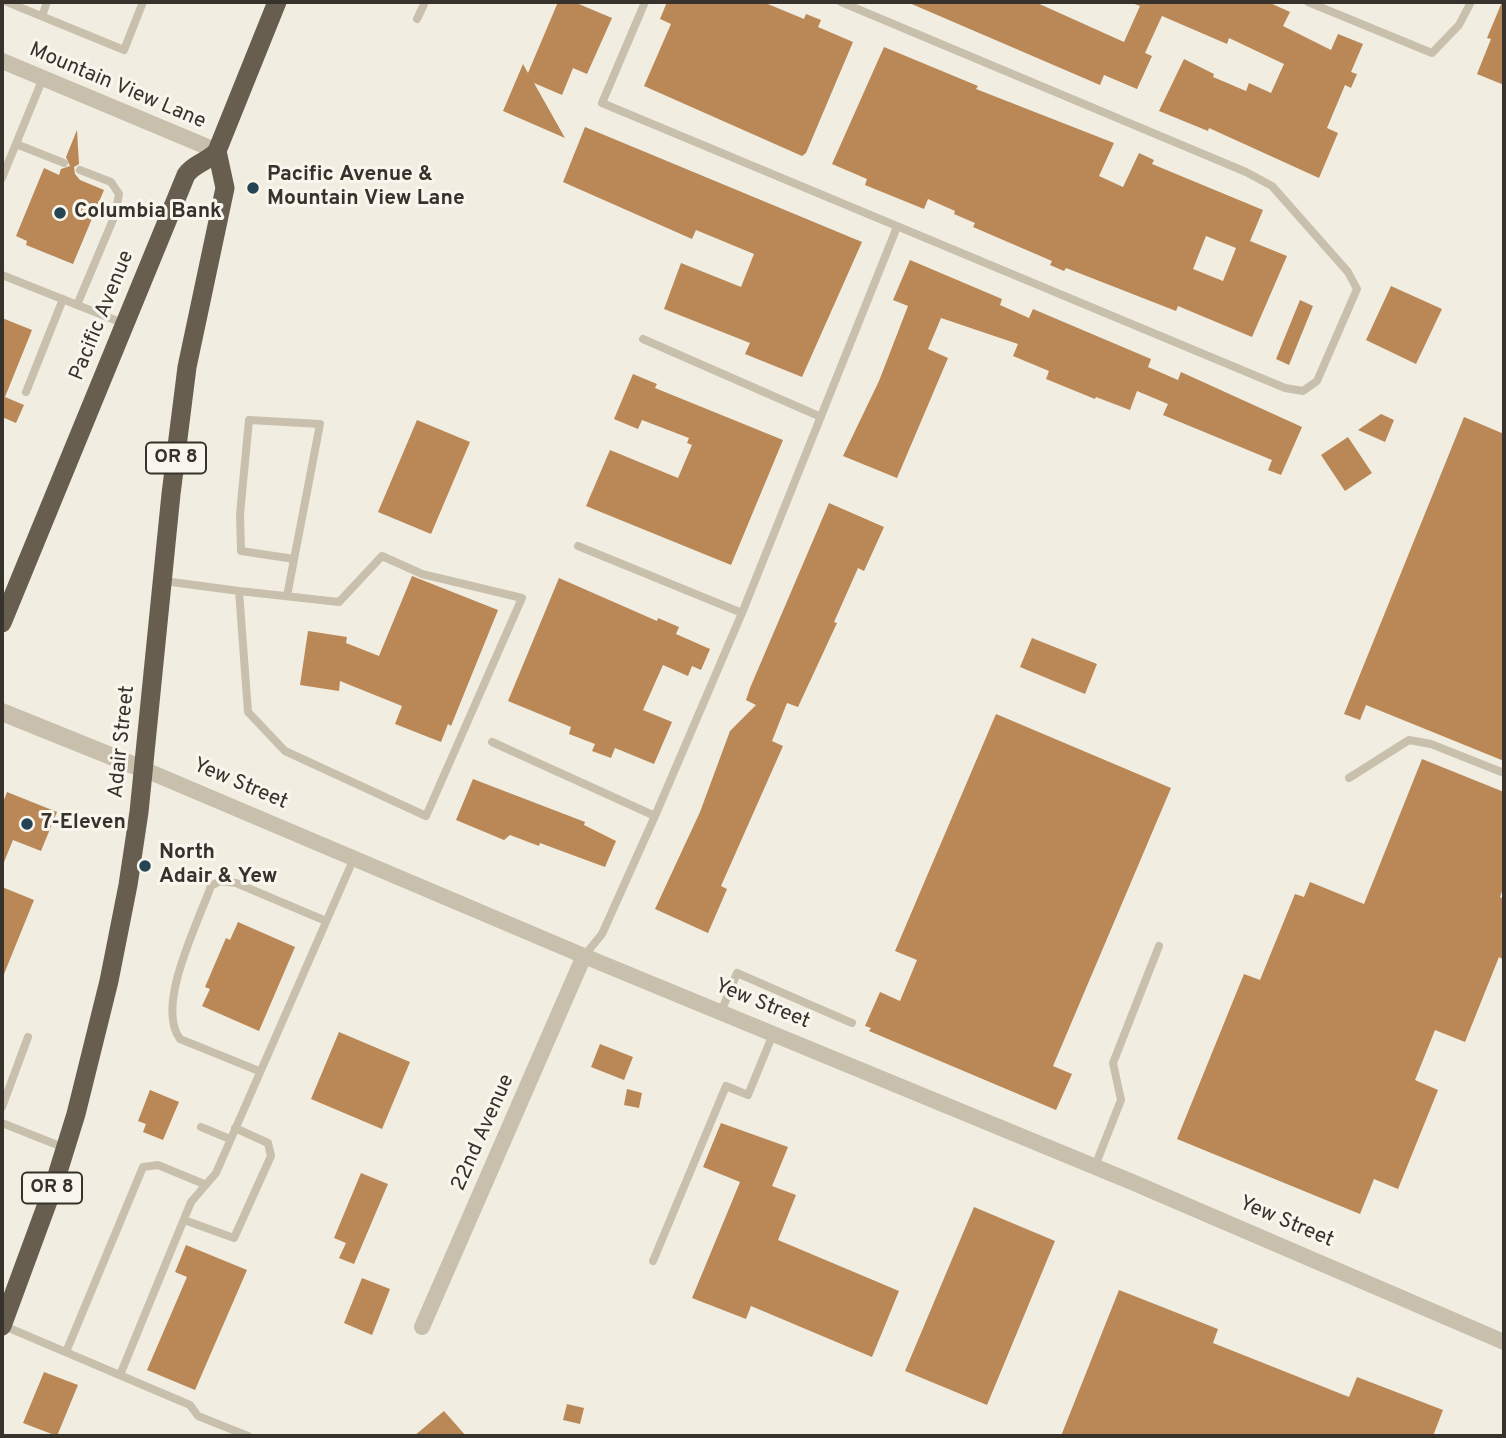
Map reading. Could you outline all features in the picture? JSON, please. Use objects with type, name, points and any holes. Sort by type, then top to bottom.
[{"type":"highway","points":[[217,151],[276,2]]},
{"type":"highway","name":"Pacific Avenue","points":[[2,623],[186,174],[217,151]]},
{"type":"highway","name":"Adair Street","points":[[2,1326],[65,1149],[109,981],[134,849],[187,367],[225,188],[217,151]]},
{"type":"street","name":"Mountain View Lane","points":[[2,61],[217,151]]},
{"type":"street","name":"Yew Street","points":[[2,712],[1502,1336]]},
{"type":"street","name":"22nd Avenue","points":[[422,1327],[584,956]]},
{"type":"lane","points":[[7,2],[124,50],[144,2]]},
{"type":"lane","points":[[42,16],[47,2]]},
{"type":"lane","points":[[417,19],[425,2]]},
{"type":"lane","points":[[645,2],[602,103],[1284,388],[1303,391],[1317,381],[1357,289],[1349,272],[1272,186],[841,2]]},
{"type":"lane","points":[[1308,2],[1432,53],[1459,25],[1471,2]]},
{"type":"lane","points":[[2,178],[43,78]]},
{"type":"lane","points":[[16,144],[64,163]]},
{"type":"lane","points":[[77,305],[115,215],[119,194],[111,182],[80,170]]},
{"type":"lane","points":[[584,956],[602,934],[655,816],[742,613],[897,226]]},
{"type":"lane","points":[[2,275],[125,324]]},
{"type":"lane","points":[[26,392],[63,299]]},
{"type":"lane","points":[[643,339],[821,416]]},
{"type":"lane","points":[[287,596],[320,424],[249,421],[240,514],[241,551],[294,559]]},
{"type":"lane","points":[[578,546],[742,613]]},
{"type":"lane","points":[[163,581],[339,602],[382,556],[422,574],[522,598],[426,816],[285,751],[248,712],[239,591]]},
{"type":"lane","points":[[1349,778],[1409,740],[1430,744],[1504,773]]},
{"type":"lane","points":[[492,742],[655,816]]},
{"type":"lane","points":[[120,1375],[191,1202],[216,1173],[354,858]]},
{"type":"lane","points":[[259,1071],[180,1040],[175,1033],[172,996],[211,886],[220,881],[236,883],[326,921]]},
{"type":"lane","points":[[1095,1166],[1122,1100],[1114,1063],[1159,946]]},
{"type":"lane","points":[[721,1012],[737,973],[852,1023]]},
{"type":"lane","points":[[653,1261],[726,1086],[748,1095],[773,1034]]},
{"type":"lane","points":[[2,1107],[28,1037]]},
{"type":"lane","points":[[2,1123],[65,1149]]},
{"type":"lane","points":[[201,1127],[230,1139]]},
{"type":"lane","points":[[184,1220],[234,1238],[271,1156],[268,1143],[235,1128]]},
{"type":"lane","points":[[66,1352],[143,1167],[158,1165],[204,1185]]},
{"type":"lane","points":[[2,1326],[191,1405],[198,1416],[248,1436]]},
{"type":"building","points":[[558,2],[574,2],[612,18],[587,74],[573,68],[562,95],[534,83],[565,138],[503,111],[523,64],[528,73]]},
{"type":"building","points":[[667,2],[763,2],[804,19],[806,14],[821,20],[818,27],[853,42],[806,153],[802,156],[644,86],[671,24],[660,19]]},
{"type":"building","points":[[907,2],[1035,2],[1124,42],[1140,6],[1129,2],[1268,2],[1290,12],[1283,26],[1331,50],[1338,34],[1363,44],[1351,72],[1357,74],[1351,88],[1345,85],[1327,128],[1338,133],[1319,178],[1209,128],[1208,131],[1159,111],[1184,59],[1214,74],[1213,77],[1246,91],[1249,83],[1271,93],[1284,64],[1229,38],[1227,44],[1162,16],[1145,53],[1152,56],[1137,89],[1104,75],[1100,85]]},
{"type":"building","points":[[1502,2],[1504,85],[1477,74],[1491,39],[1487,38]]},
{"type":"building","points":[[884,47],[978,86],[976,89],[1114,143],[1099,176],[1123,187],[1139,153],[1154,160],[1152,164],[1263,210],[1250,241],[1287,256],[1252,337],[1178,306],[1176,311],[1066,268],[1064,271],[1050,265],[1052,261],[973,227],[975,223],[954,214],[955,211],[928,199],[924,209],[865,185],[867,179],[832,164]],"holes":[[[1206,236],[1236,248],[1223,281],[1193,269]]]},
{"type":"building","points":[[585,127],[862,242],[802,377],[745,354],[750,343],[664,309],[681,263],[741,287],[754,254],[696,230],[692,239],[563,182]]},
{"type":"building","name":"Columbia Bank","points":[[77,130],[79,164],[74,167],[75,174],[80,180],[104,190],[73,264],[26,245],[27,241],[16,236],[44,168],[59,175],[61,169],[70,166],[66,157]]},
{"type":"building","points":[[910,260],[1002,299],[1000,305],[1029,318],[1033,309],[1151,359],[1148,367],[1178,380],[1181,372],[1302,427],[1281,475],[1268,470],[1272,460],[1163,415],[1168,404],[1137,391],[1130,410],[1096,397],[1095,399],[1046,379],[1049,371],[1013,356],[1018,344],[941,318],[928,349],[948,358],[897,478],[843,456],[879,381],[908,306],[893,300]]},
{"type":"building","points":[[1391,286],[1442,309],[1416,364],[1366,340]]},
{"type":"building","points":[[1300,300],[1313,306],[1289,365],[1276,359]]},
{"type":"building","points":[[2,318],[32,330],[5,397],[24,405],[16,423],[2,417]]},
{"type":"building","points":[[633,374],[657,384],[655,388],[783,440],[731,565],[586,506],[610,450],[678,478],[692,445],[687,443],[689,438],[642,420],[638,429],[614,419]]},
{"type":"building","points":[[1381,414],[1394,420],[1385,442],[1358,430]]},
{"type":"building","points":[[1464,417],[1504,434],[1504,761],[1366,705],[1360,720],[1344,714]]},
{"type":"building","points":[[417,420],[470,442],[431,534],[378,512]]},
{"type":"building","points":[[1348,437],[1372,473],[1345,491],[1321,455]]},
{"type":"building","points":[[829,503],[884,527],[864,571],[858,568],[834,622],[837,623],[798,707],[787,703],[772,741],[783,746],[721,886],[727,889],[708,933],[655,909],[700,812],[730,731],[756,705],[746,700],[750,688]]},
{"type":"building","points":[[412,576],[498,610],[451,726],[448,724],[441,742],[395,724],[402,706],[340,681],[339,691],[300,685],[308,631],[347,637],[346,643],[379,656]]},
{"type":"building","points":[[559,578],[657,621],[658,618],[679,627],[676,634],[710,649],[701,670],[692,666],[688,676],[663,665],[643,710],[672,722],[654,764],[615,748],[611,758],[592,751],[595,744],[569,734],[571,727],[508,701]]},
{"type":"building","points":[[1032,638],[1097,664],[1085,694],[1020,667]]},
{"type":"building","points":[[996,714],[1171,788],[1053,1066],[1072,1074],[1056,1110],[869,1031],[871,1028],[865,1026],[880,992],[900,1001],[917,960],[895,951]]},
{"type":"building","points":[[1422,759],[1504,792],[1504,886],[1500,897],[1504,899],[1504,960],[1499,957],[1465,1042],[1435,1030],[1415,1080],[1438,1090],[1398,1189],[1374,1179],[1360,1214],[1177,1139],[1244,974],[1260,980],[1295,894],[1304,897],[1310,882],[1364,904]]},
{"type":"building","points":[[473,779],[585,822],[584,825],[616,841],[605,867],[540,843],[539,846],[510,835],[504,840],[456,820]]},
{"type":"building","name":"7-Eleven","points":[[7,792],[57,812],[41,851],[13,840],[2,867],[2,805]]},
{"type":"building","points":[[2,887],[34,900],[2,979]]},
{"type":"building","points":[[238,922],[295,947],[259,1031],[202,1006],[210,989],[205,987],[226,938],[230,940]]},
{"type":"building","points":[[339,1032],[410,1062],[382,1129],[311,1099]]},
{"type":"building","points":[[600,1044],[633,1057],[624,1080],[591,1067]]},
{"type":"building","points":[[627,1089],[642,1093],[639,1108],[624,1105]]},
{"type":"building","points":[[150,1090],[179,1102],[163,1140],[143,1132],[146,1124],[138,1121]]},
{"type":"building","points":[[721,1123],[788,1147],[772,1186],[796,1195],[778,1240],[899,1291],[872,1357],[751,1306],[746,1319],[692,1298],[740,1182],[703,1167]]},
{"type":"building","points":[[361,1173],[388,1184],[354,1264],[339,1258],[346,1243],[334,1238]]},
{"type":"building","points":[[974,1207],[1055,1241],[987,1405],[905,1371]]},
{"type":"building","points":[[186,1245],[247,1270],[195,1390],[147,1370],[187,1277],[175,1272]]},
{"type":"building","points":[[362,1278],[390,1289],[372,1335],[344,1323]]},
{"type":"building","points":[[1119,1290],[1218,1329],[1213,1343],[1349,1397],[1357,1377],[1443,1410],[1433,1436],[1061,1436]]},
{"type":"building","points":[[44,1372],[78,1385],[57,1436],[23,1423]]},
{"type":"building","points":[[567,1404],[584,1408],[580,1424],[563,1420]]},
{"type":"building","points":[[444,1411],[466,1436],[414,1436]]},
{"type":"place","name":"Pacific Avenue & Mountain View Lane","points":[[253,188]]},
{"type":"place","name":"Columbia Bank","points":[[60,213]]},
{"type":"place","name":"7-Eleven","points":[[27,824]]},
{"type":"place","name":"North Adair & Yew","points":[[145,866]]}]
